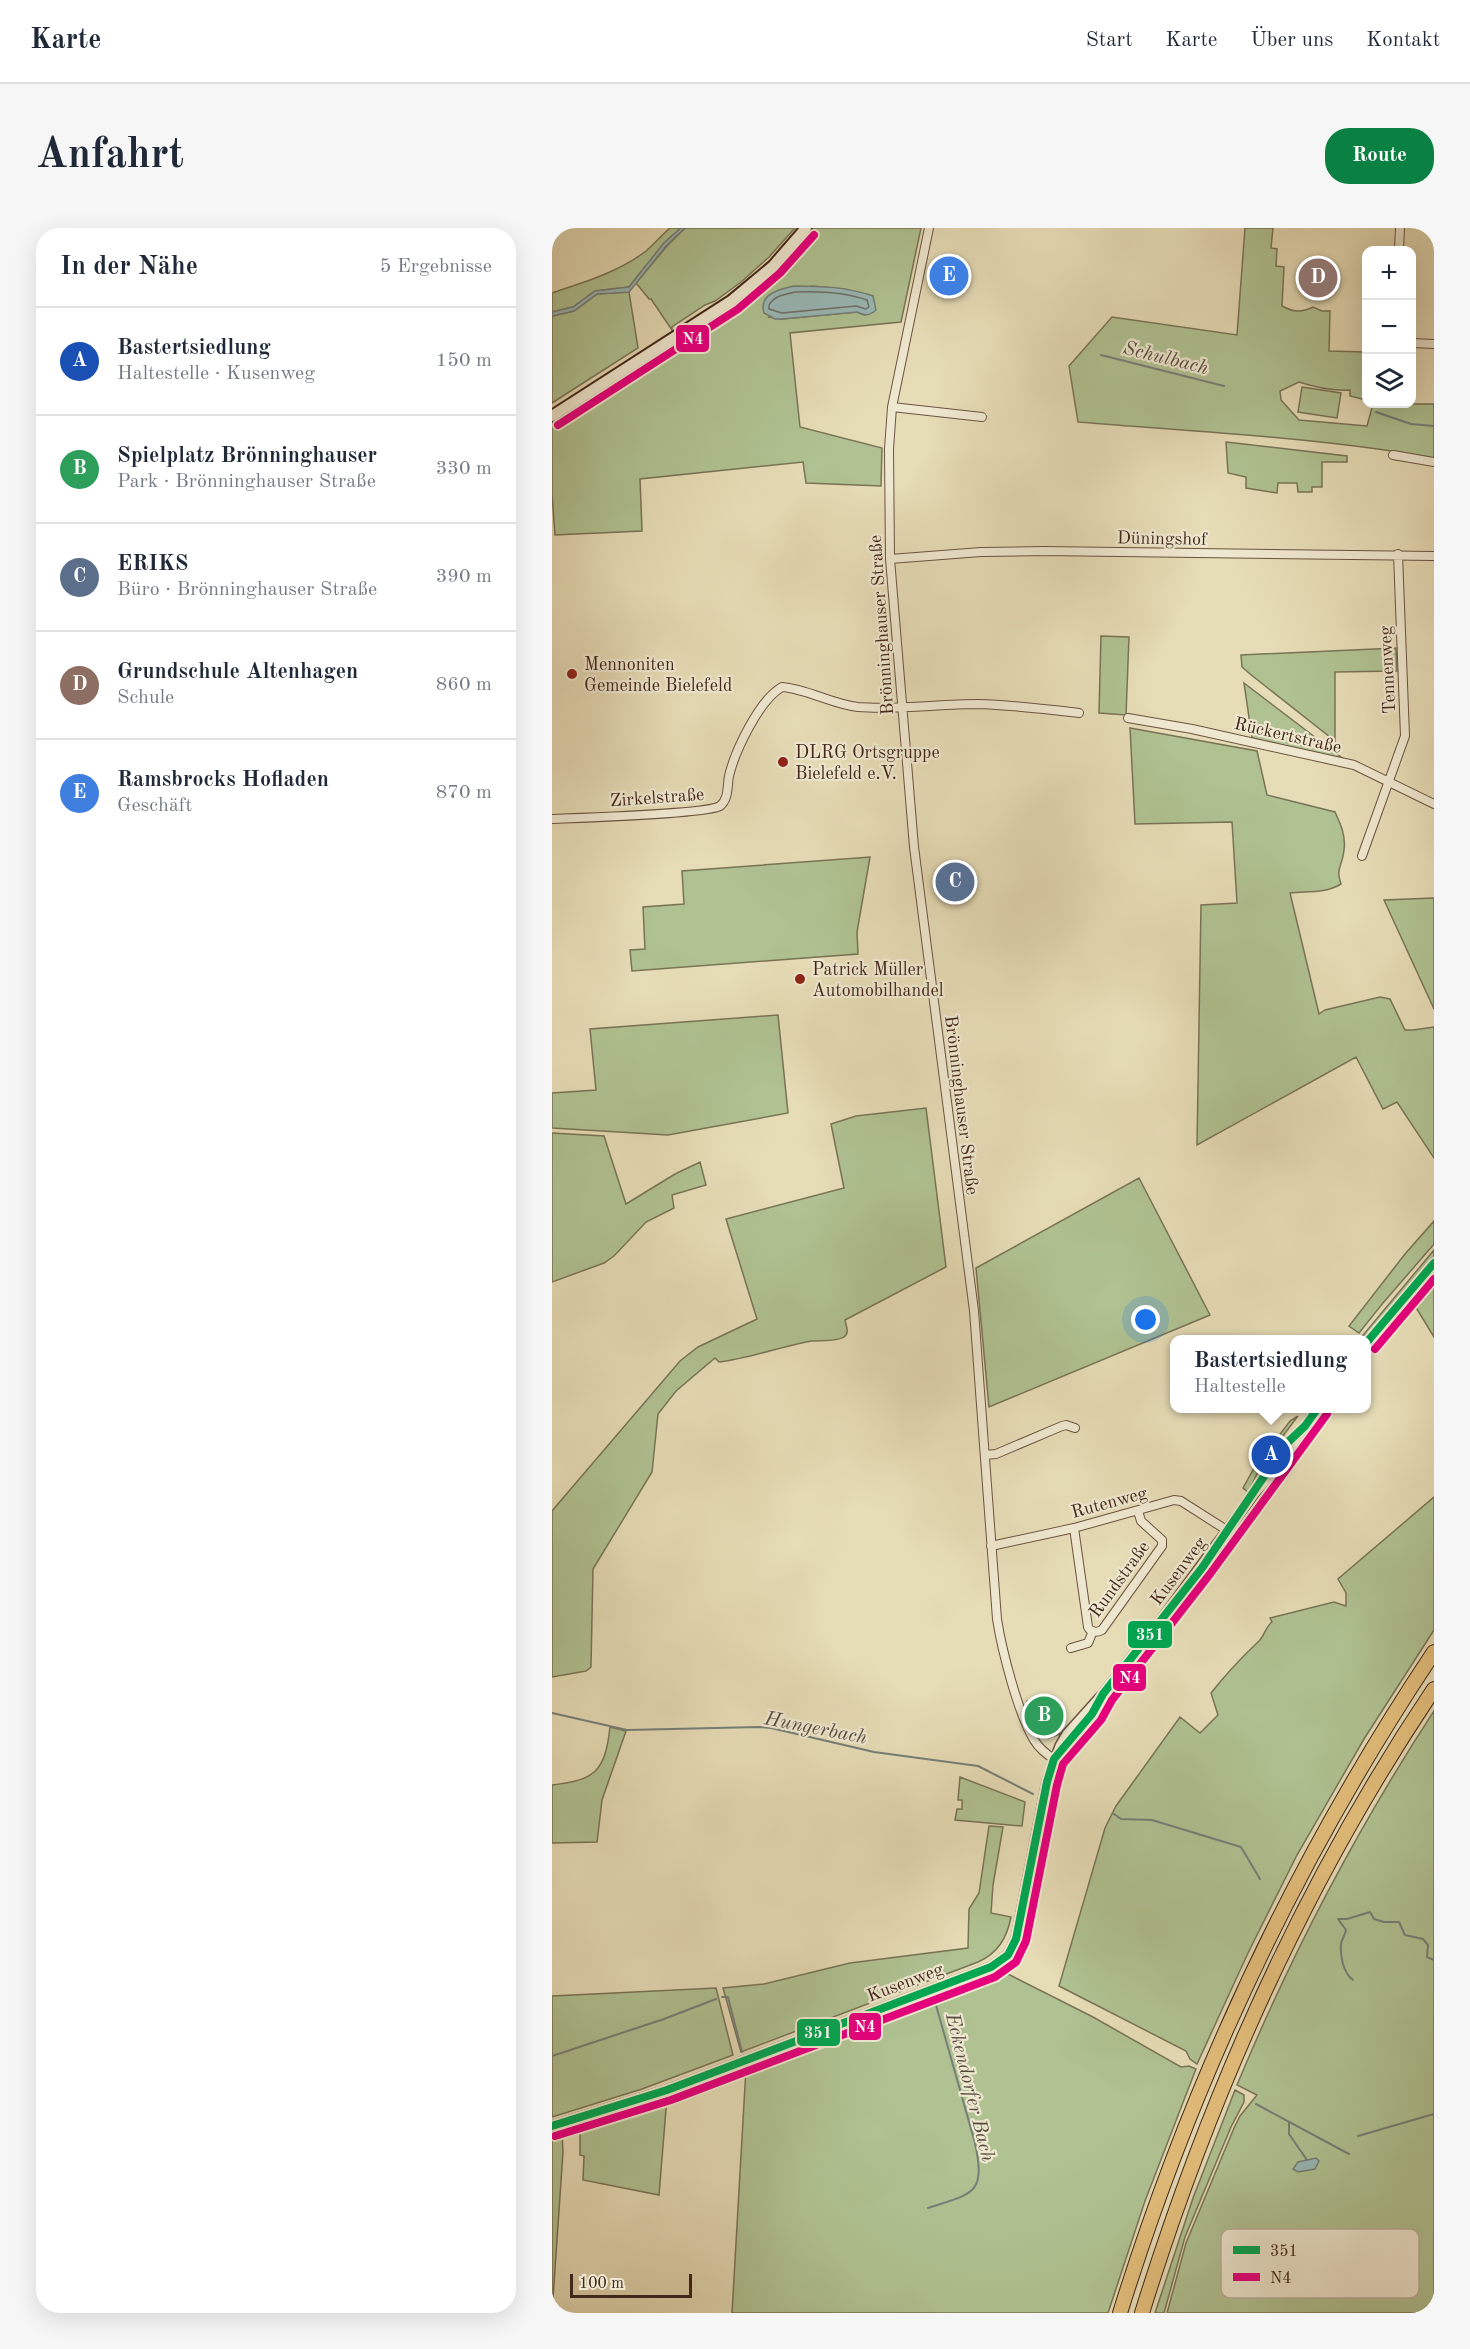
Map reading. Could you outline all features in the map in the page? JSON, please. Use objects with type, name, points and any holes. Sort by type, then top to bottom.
[{"type":"highway","points":[[1120,2313],[1159,2196],[1201,2087],[1260,1953],[1321,1837],[1387,1723],[1434,1652]]},
{"type":"highway","points":[[1142,2313],[1182,2195],[1231,2068],[1265,1992],[1324,1875],[1367,1797],[1434,1689]]},
{"type":"main road","points":[[552,416],[731,301],[773,266],[806,228]]},
{"type":"street","name":"Brönninghauser Straße","points":[[929,228],[892,407],[889,449],[890,559],[902,707],[916,858],[974,1311],[997,1619],[1008,1667],[1032,1735],[1040,1748],[1054,1759]]},
{"type":"street","points":[[1399,246],[1400,228]]},
{"type":"street","points":[[1416,343],[1434,344]]},
{"type":"street","points":[[892,407],[982,417]]},
{"type":"street","points":[[1393,455],[1434,462]]},
{"type":"street","name":"Düningshof","points":[[890,559],[1014,552],[1434,556]]},
{"type":"street","name":"Tennenweg","points":[[1362,856],[1406,736],[1398,554]]},
{"type":"street","name":"Zirkelstraße","points":[[552,819],[691,811],[718,807],[724,802],[734,760],[751,725],[766,701],[782,687],[842,705],[902,707]]},
{"type":"street","points":[[902,707],[1001,705],[1078,713]]},
{"type":"street","name":"Rückertstraße","points":[[1128,718],[1192,729],[1350,764],[1434,804]]},
{"type":"street","points":[[1371,1337],[1434,1263]]},
{"type":"street","name":"Kusenweg","points":[[552,2126],[667,2090],[991,1967],[1003,1960],[1016,1940],[1047,1782],[1054,1759],[1092,1714],[1103,1694],[1169,1611],[1254,1494],[1274,1472],[1314,1413]]},
{"type":"street","points":[[986,1455],[996,1454],[1062,1426],[1075,1428]]},
{"type":"street","name":"Rutenweg","points":[[991,1545],[1074,1528],[1177,1500],[1228,1531]]},
{"type":"street","name":"Rundstraße","points":[[1074,1528],[1087,1624],[1093,1631],[1102,1630],[1162,1546],[1162,1540],[1141,1521],[1138,1511]]},
{"type":"street","name":"Rundstraße","points":[[1071,1648],[1088,1643],[1093,1631]]},
{"type":"green space","points":[[670,228],[681,228],[664,243],[629,287],[595,291],[573,307],[552,312],[552,293],[601,276],[624,265],[646,251]]},
{"type":"green space","points":[[685,228],[795,228],[769,257],[741,282],[672,327],[672,330],[651,299],[636,283]]},
{"type":"green space","points":[[812,228],[921,228],[901,322],[790,333],[800,427],[882,448],[881,486],[806,483],[803,462],[640,479],[642,531],[555,535],[552,494],[552,421],[728,309],[770,274]],"holes":[[[811,286],[844,289],[873,296],[865,315],[857,312],[782,319],[769,317]]]},
{"type":"green space","points":[[1245,228],[1273,228],[1271,248],[1277,249],[1276,266],[1284,267],[1282,306],[1297,311],[1313,307],[1322,311],[1330,311],[1329,351],[1362,352],[1362,399],[1350,396],[1350,390],[1324,389],[1299,382],[1280,391],[1281,400],[1299,420],[1367,426],[1372,408],[1416,408],[1416,404],[1434,404],[1434,458],[1301,440],[1078,422],[1069,366],[1112,317],[1237,335]]},
{"type":"green space","points":[[629,292],[638,348],[552,403],[552,316],[574,311],[597,294]]},
{"type":"green space","points":[[1302,387],[1341,393],[1337,418],[1298,412]]},
{"type":"green space","points":[[1226,442],[1347,456],[1347,462],[1322,462],[1322,487],[1312,487],[1312,492],[1298,492],[1297,483],[1278,483],[1277,493],[1246,488],[1246,477],[1228,473]]},
{"type":"green space","points":[[1101,636],[1129,637],[1126,715],[1099,713]]},
{"type":"green space","points":[[1396,648],[1397,671],[1335,672],[1335,741],[1242,667],[1241,655]]},
{"type":"green space","points":[[1244,683],[1345,760],[1252,738]]},
{"type":"green space","points":[[1130,728],[1257,751],[1267,795],[1335,812],[1344,840],[1339,870],[1341,884],[1322,891],[1290,893],[1319,1014],[1325,1010],[1380,997],[1390,999],[1405,1030],[1434,1027],[1434,1158],[1397,1102],[1383,1109],[1356,1057],[1197,1145],[1201,905],[1237,903],[1232,822],[1135,824]]},
{"type":"green space","points":[[870,857],[857,932],[858,954],[632,971],[630,950],[645,949],[643,907],[684,904],[682,871]]},
{"type":"green space","points":[[1434,898],[1434,1009],[1384,900]]},
{"type":"green space","points":[[778,1015],[788,1113],[668,1135],[552,1128],[552,1093],[596,1090],[590,1029]]},
{"type":"green space","points":[[926,1108],[946,1267],[845,1320],[847,1334],[841,1339],[811,1341],[719,1362],[715,1358],[676,1391],[658,1414],[652,1472],[593,1569],[591,1667],[586,1671],[552,1677],[552,1511],[680,1361],[698,1347],[757,1319],[726,1219],[844,1188],[831,1124],[856,1116]]},
{"type":"green space","points":[[552,1133],[604,1136],[626,1204],[675,1174],[700,1162],[706,1185],[672,1195],[674,1208],[646,1222],[614,1256],[604,1263],[552,1282]]},
{"type":"green space","points":[[1139,1178],[1210,1315],[989,1407],[976,1268]]},
{"type":"green space","points":[[1434,1221],[1434,1244],[1359,1333],[1349,1326],[1405,1254]]},
{"type":"green space","points":[[1434,1250],[1434,1257],[1367,1335],[1363,1335]]},
{"type":"green space","points":[[1434,1268],[1434,1337],[1409,1296]]},
{"type":"green space","points":[[1406,1305],[1371,1349],[1371,1344],[1402,1306]]},
{"type":"green space","points":[[1298,1416],[1256,1471],[1258,1472],[1248,1492],[1243,1488],[1253,1470],[1290,1421]]},
{"type":"green space","points":[[1434,1497],[1434,1630],[1364,1739],[1297,1855],[1248,1953],[1197,2064],[1190,2059],[1186,2051],[1059,1986],[1105,1828],[1116,1806],[1180,1717],[1200,1733],[1218,1715],[1211,1693],[1260,1640],[1272,1622],[1270,1618],[1334,1602],[1346,1606],[1346,1593],[1338,1579]]},
{"type":"green space","points":[[1052,1696],[1060,1734],[1048,1738],[1037,1731],[1027,1701]]},
{"type":"green space","points":[[1434,1711],[1434,2313],[1167,2313],[1186,2243],[1234,2128],[1240,2116],[1257,2095],[1237,2085],[1258,2036],[1327,1894],[1378,1801]]},
{"type":"green space","points":[[610,1727],[626,1731],[602,1800],[597,1842],[552,1843],[552,1785],[578,1780],[595,1771],[605,1754]]},
{"type":"green space","points":[[960,1777],[1025,1802],[1022,1826],[955,1820],[957,1809],[962,1809],[962,1800],[958,1800]]},
{"type":"green space","points":[[989,1826],[1003,1827],[993,1885],[991,1913],[1011,1917],[1004,1938],[991,1954],[978,1962],[741,2052],[723,1988],[764,1984],[850,1963],[968,1948],[969,1909],[979,1893]]},
{"type":"green space","points":[[997,1971],[1006,1973],[1093,2017],[1181,2067],[1189,2066],[1196,2069],[1145,2201],[1108,2313],[732,2313],[746,2068]]},
{"type":"green space","points":[[716,1988],[733,2055],[642,2089],[552,2117],[552,1996]]},
{"type":"green space","points":[[1235,2090],[1244,2095],[1244,2102],[1231,2127],[1185,2237],[1164,2313],[1155,2313],[1193,2198]]},
{"type":"green space","points":[[667,2097],[659,2195],[583,2180],[584,2156],[580,2155],[580,2130],[568,2129]]},
{"type":"green space","points":[[562,2131],[563,2152],[552,2313],[552,2134]]},
{"type":"water","points":[[681,228],[685,228],[666,246],[629,292],[597,294],[574,311],[552,316],[552,312],[573,307],[595,291],[629,287],[664,243]]},
{"type":"water","points":[[794,286],[834,288],[863,293],[873,296],[876,310],[867,315],[857,312],[782,319],[775,319],[764,313],[764,301],[767,297]]},
{"type":"water","points":[[1316,2158],[1319,2161],[1315,2169],[1298,2172],[1293,2169],[1298,2162]]},
{"type":"waterway","name":"Schulbach","points":[[1101,355],[1224,386]]},
{"type":"waterway","name":"Schulbach","points":[[1376,412],[1411,424],[1434,426]]},
{"type":"waterway","name":"Hungerbach","points":[[552,1713],[627,1730],[771,1728],[874,1752],[978,1766],[1033,1794]]},
{"type":"waterway","name":"Hungerbach","points":[[1114,1814],[1121,1819],[1152,1820],[1241,1847],[1260,1879]]},
{"type":"waterway","name":"Hungerbach","points":[[1338,1919],[1347,1919],[1370,1912],[1374,1919],[1399,1922],[1405,1935],[1423,1939],[1428,1945],[1427,1957],[1434,1960]]},
{"type":"waterway","points":[[1338,1919],[1346,1930],[1341,1944],[1343,1964],[1353,1980]]},
{"type":"waterway","name":"Eckendorfer Bach","points":[[722,1997],[728,1997],[742,2052]]},
{"type":"waterway","name":"Eckendorfer Bach","points":[[847,2031],[934,1998],[975,2143],[979,2173],[977,2182],[966,2195],[928,2208]]},
{"type":"waterway","name":"Eckendorfer Bach","points":[[552,2056],[664,2019],[716,1999]]},
{"type":"waterway","name":"Eckendorfer Bach","points":[[747,2068],[835,2035]]},
{"type":"waterway","points":[[1256,2104],[1349,2154]]},
{"type":"waterway","points":[[1358,2136],[1434,2114]]},
{"type":"waterway","points":[[1289,2123],[1289,2134],[1307,2160]]},
{"type":"transit line","name":"N4","points":[[558,425],[738,309],[780,273],[814,235]]},
{"type":"transit line","name":"351","points":[[1371,1337],[1434,1263]]},
{"type":"transit line","name":"N4","points":[[1375,1349],[1434,1279]]},
{"type":"transit line","name":"351","points":[[552,2126],[667,2090],[991,1967],[1008,1955],[1016,1939],[1047,1782],[1054,1759],[1092,1714],[1103,1694],[1202,1568],[1286,1444],[1305,1426],[1314,1413]]},
{"type":"transit line","name":"N4","points":[[555,2136],[671,2100],[995,1977],[1016,1962],[1026,1941],[1063,1764],[1101,1720],[1112,1700],[1210,1574],[1327,1414]]},
{"type":"place","name":"Ramsbrocks Hofladen","points":[[949,276]]},
{"type":"place","name":"Grundschule Altenhagen","points":[[1318,278]]},
{"type":"place","name":"Mennoniten Gemeinde Bielefeld","points":[[572,674]]},
{"type":"place","name":"DLRG Ortsgruppe Bielefeld e.V.","points":[[783,762]]},
{"type":"place","name":"ERIKS","points":[[955,882]]},
{"type":"place","name":"Patrick Müller Automobilhandel","points":[[800,979]]},
{"type":"place","name":"Bastertsiedlung","points":[[1271,1455]]},
{"type":"place","name":"Spielplatz Brönninghauser","points":[[1044,1716]]}]
